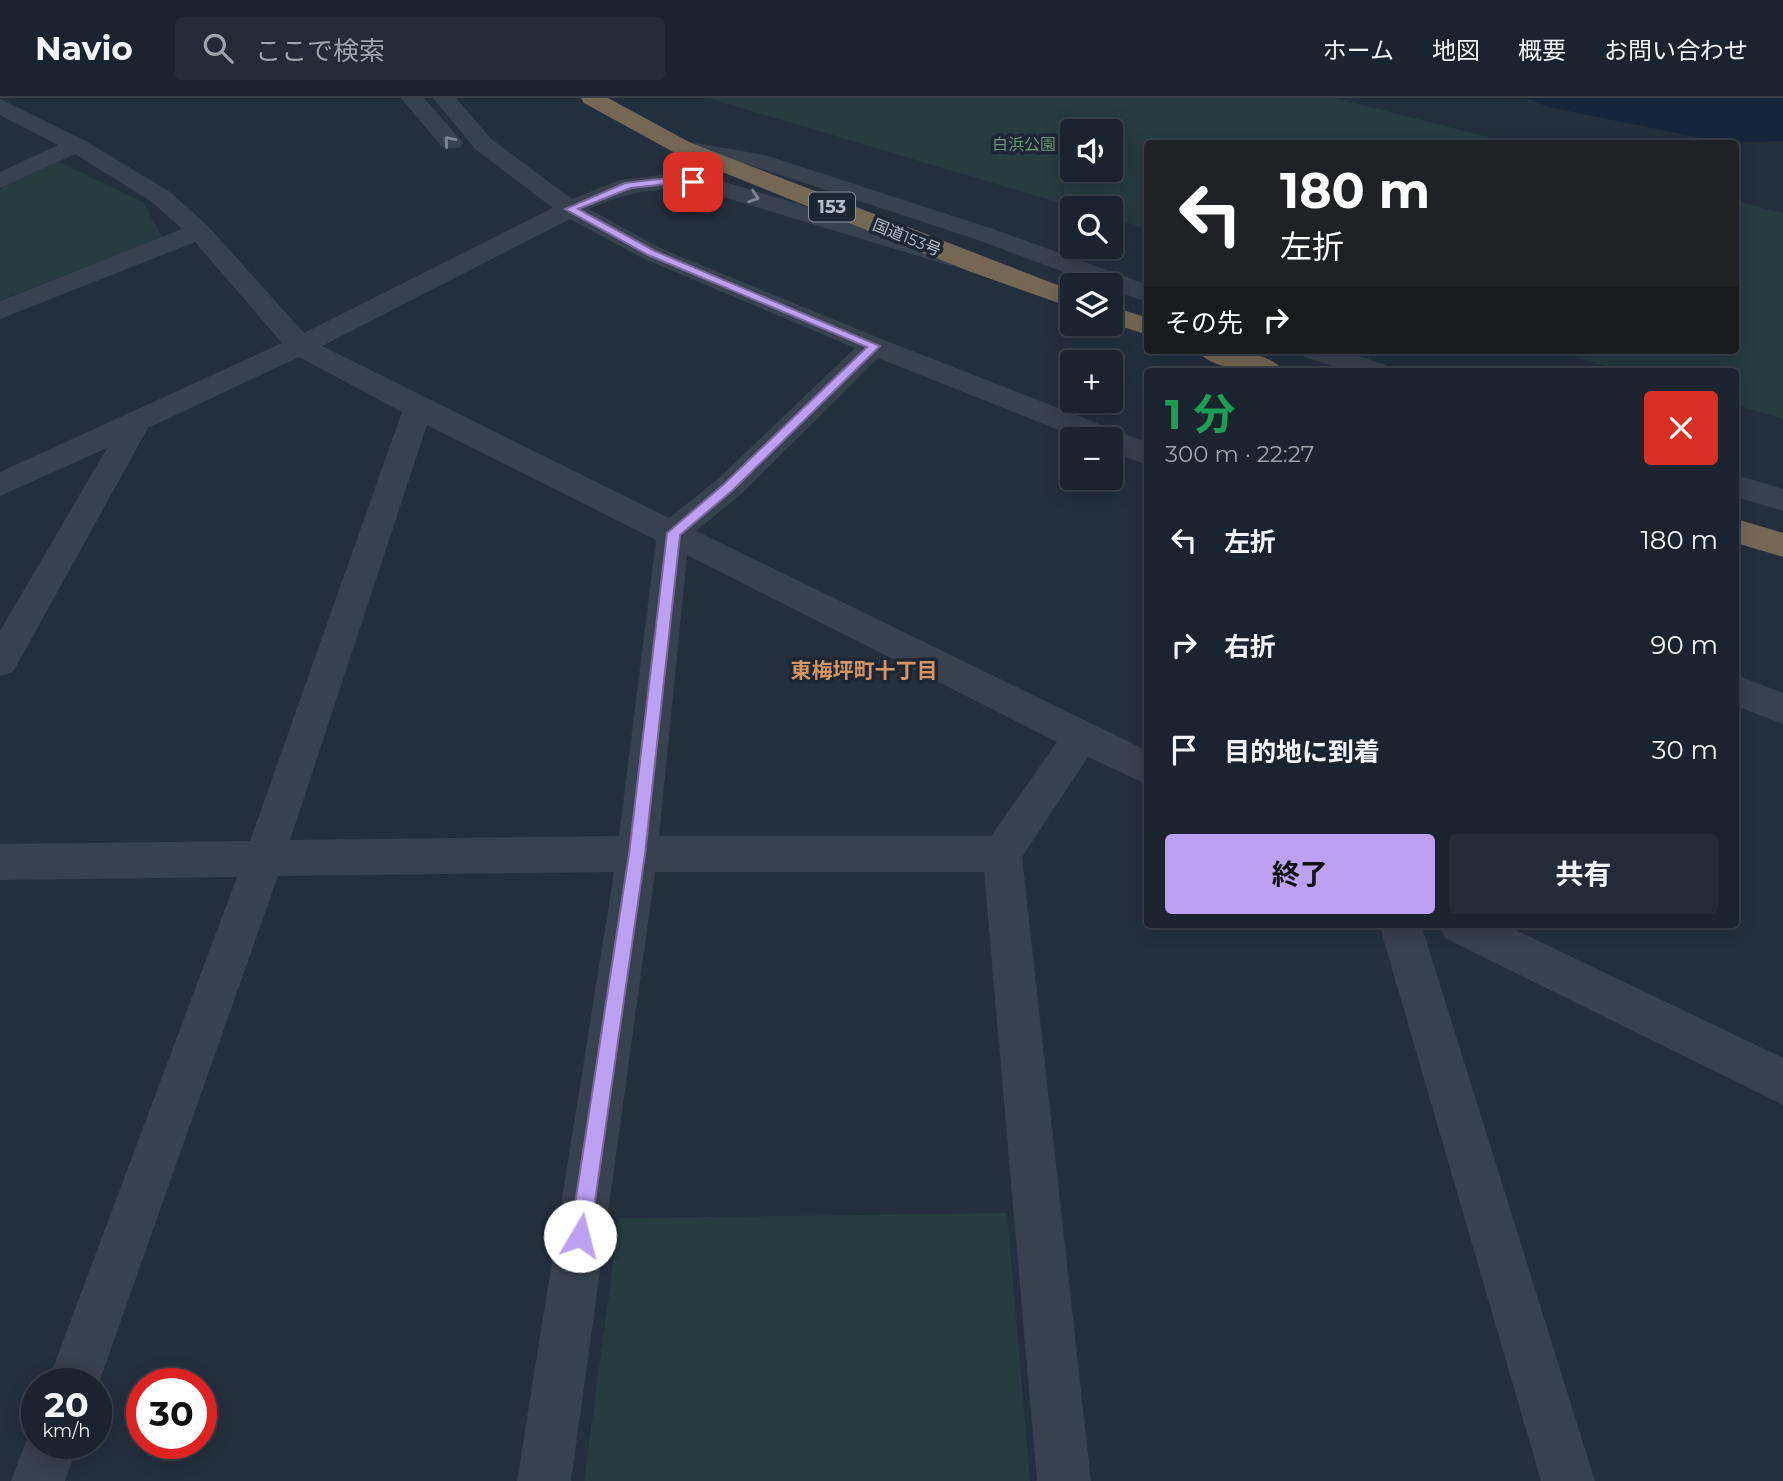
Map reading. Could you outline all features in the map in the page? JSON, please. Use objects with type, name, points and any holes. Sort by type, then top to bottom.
[{"type":"highway","name":"国道153号","points":[[592,98],[683,148],[1060,295]]},
{"type":"highway","points":[[1123,318],[1144,326]]},
{"type":"highway","points":[[1222,354],[1261,368]]},
{"type":"highway","points":[[1739,532],[1783,545]]},
{"type":"street","points":[[412,98],[462,156],[499,156]]},
{"type":"street","points":[[444,98],[483,144],[499,156],[570,209],[651,253],[1077,427]]},
{"type":"street","points":[[462,98],[467,124]]},
{"type":"street","points":[[0,106],[76,145],[161,197],[199,231],[300,346],[418,408],[1144,767]]},
{"type":"street","points":[[0,181],[76,145]]},
{"type":"street","points":[[683,148],[757,160],[984,234],[1144,294]]},
{"type":"street","points":[[0,485],[300,346],[570,209],[629,186],[676,180],[729,190],[980,266]]},
{"type":"street","points":[[0,311],[199,231]]},
{"type":"street","points":[[544,1481],[637,854],[673,533],[729,487],[874,346]]},
{"type":"street","points":[[1324,354],[1367,368]]},
{"type":"street","points":[[79,1368],[264,858],[418,408]]},
{"type":"street","points":[[0,662],[138,420]]},
{"type":"street","points":[[1123,445],[1144,453]]},
{"type":"street","points":[[1739,487],[1783,500]]},
{"type":"street","points":[[1739,691],[1783,709]]},
{"type":"street","points":[[1063,1481],[1002,854],[1082,736]]},
{"type":"street","points":[[0,862],[637,854],[1002,854]]},
{"type":"street","points":[[1401,928],[1568,1481]]},
{"type":"street","points":[[1468,928],[1783,1082]]},
{"type":"street","points":[[38,1481],[46,1459]]},
{"type":"green space","name":"白浜公園","points":[[708,98],[1334,98],[1500,140],[1144,140],[1144,228],[1123,222],[1123,196],[1060,196],[1060,203]]},
{"type":"green space","points":[[49,157],[144,203],[162,238],[0,300],[0,192],[4,185]]},
{"type":"green space","points":[[1739,202],[1783,213],[1783,419],[1739,406],[1739,368],[1613,368],[1566,354],[1739,354]]},
{"type":"green space","points":[[1007,1213],[1030,1481],[584,1481],[619,1218]]},
{"type":"water","points":[[1526,98],[1783,98],[1783,141],[1739,143],[1739,140],[1711,140],[1548,107]]},
{"type":"district","name":"東梅坪町十丁目","points":[[864,671]]},
{"type":"route","points":[[580,1236],[637,854],[673,533],[729,487],[874,346],[651,253],[570,209],[600,195],[629,186],[676,180],[693,182]]}]
